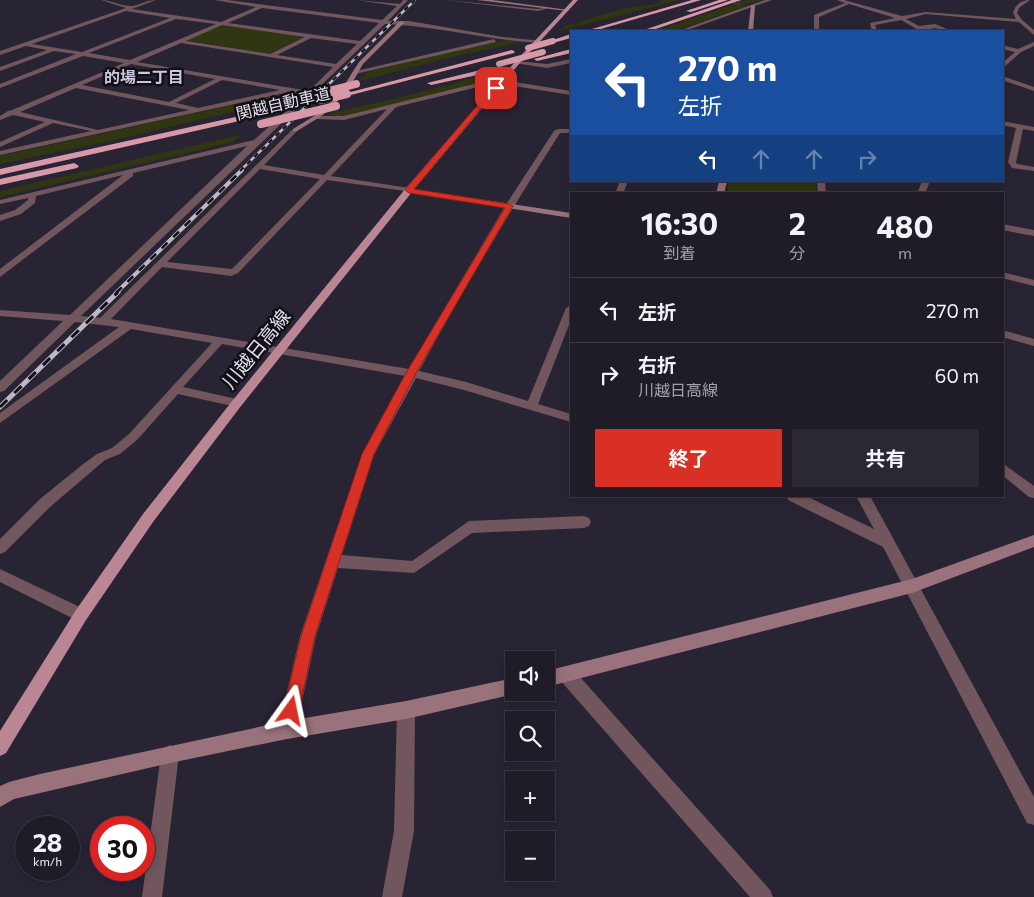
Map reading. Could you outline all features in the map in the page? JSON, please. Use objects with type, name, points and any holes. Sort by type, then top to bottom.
[{"type":"highway","points":[[585,30],[698,0]]},
{"type":"highway","points":[[635,26],[726,0]]},
{"type":"highway","points":[[647,30],[739,1]]},
{"type":"highway","points":[[68,157],[356,84],[554,38],[570,32]]},
{"type":"highway","name":"関越自動車道","points":[[0,172],[514,57],[554,38],[570,36]]},
{"type":"highway","points":[[496,67],[570,44]]},
{"type":"highway","points":[[425,84],[570,51]]},
{"type":"highway","name":"関越自動車道","points":[[256,125],[354,101]]},
{"type":"highway","points":[[0,182],[81,165]]},
{"type":"main road","name":"川越日高線","points":[[0,747],[81,614],[148,518],[279,350],[409,190],[501,82],[514,57],[539,41],[576,0]]},
{"type":"street","points":[[103,0],[129,9],[361,43]]},
{"type":"street","points":[[0,53],[154,0]]},
{"type":"street","points":[[216,0],[383,22],[402,22],[503,39],[539,41]]},
{"type":"street","points":[[0,118],[275,0]]},
{"type":"street","points":[[358,0],[400,5]]},
{"type":"street","points":[[0,388],[406,0]]},
{"type":"street","points":[[447,0],[538,10],[547,8]]},
{"type":"street","points":[[479,0],[567,10]]},
{"type":"street","points":[[504,0],[546,5],[547,8]]},
{"type":"street","points":[[685,30],[770,0]]},
{"type":"street","points":[[839,0],[902,18],[921,30]]},
{"type":"street","points":[[739,1],[753,6]]},
{"type":"street","points":[[1034,5],[1023,1],[1016,10],[1016,15],[1020,21],[1034,33]]},
{"type":"street","points":[[816,30],[816,16],[849,3]]},
{"type":"street","points":[[750,30],[753,6]]},
{"type":"street","points":[[874,30],[872,24],[926,13],[1020,21]]},
{"type":"street","points":[[0,86],[177,17]]},
{"type":"street","points":[[103,321],[295,130],[316,117],[334,102],[348,85],[355,72],[402,22]]},
{"type":"street","points":[[917,28],[935,26],[947,30]]},
{"type":"street","points":[[271,56],[310,36]]},
{"type":"street","points":[[355,72],[503,39]]},
{"type":"street","points":[[179,41],[337,66]]},
{"type":"street","points":[[25,44],[289,90],[303,92],[315,88]]},
{"type":"street","points":[[1004,65],[1019,51],[1034,44]]},
{"type":"street","points":[[1004,47],[1019,51]]},
{"type":"street","points":[[0,69],[54,49]]},
{"type":"street","points":[[514,57],[547,66],[570,61]]},
{"type":"street","points":[[170,104],[222,78]]},
{"type":"street","points":[[1004,79],[1034,89]]},
{"type":"street","points":[[316,117],[344,118],[482,84],[501,82],[570,94]]},
{"type":"street","points":[[75,86],[202,110]]},
{"type":"street","points":[[0,153],[289,90]]},
{"type":"street","points":[[160,264],[231,273],[235,271],[393,107]]},
{"type":"street","points":[[0,110],[102,131]]},
{"type":"street","points":[[0,145],[52,121]]},
{"type":"street","points":[[1004,123],[1034,129]]},
{"type":"street","points":[[1020,126],[1012,162],[1015,166],[1034,169]]},
{"type":"street","points":[[287,730],[308,636],[368,454],[411,373],[509,206],[558,131],[570,131]]},
{"type":"street","points":[[0,202],[256,142]]},
{"type":"street","points":[[259,167],[570,216]]},
{"type":"street","points":[[0,274],[134,171]]},
{"type":"street","points":[[0,218],[18,212],[32,202],[32,195]]},
{"type":"street","points":[[1004,227],[1034,233]]},
{"type":"street","points":[[1004,276],[1034,283]]},
{"type":"street","points":[[531,407],[570,310]]},
{"type":"street","points":[[0,313],[128,324],[411,373],[466,386],[570,418]]},
{"type":"street","points":[[0,419],[128,324]]},
{"type":"street","points":[[1004,334],[1034,343]]},
{"type":"street","points":[[559,338],[570,340]]},
{"type":"street","points":[[0,548],[45,503],[101,457],[116,451],[133,437],[220,340]]},
{"type":"street","points":[[175,389],[237,403]]},
{"type":"street","points":[[1004,470],[1034,493]]},
{"type":"street","points":[[795,497],[888,543]]},
{"type":"street","points":[[864,497],[1034,816]]},
{"type":"street","points":[[333,561],[414,567],[469,527],[584,522]]},
{"type":"street","points":[[555,677],[912,586],[1034,541]]},
{"type":"street","points":[[0,575],[81,614]]},
{"type":"street","points":[[566,674],[763,897]]},
{"type":"street","points":[[0,798],[8,791],[170,754],[287,730],[406,710],[505,688]]},
{"type":"street","points":[[392,897],[404,831],[406,710]]},
{"type":"street","points":[[152,897],[170,754]]},
{"type":"green space","points":[[663,0],[680,0],[559,31],[565,25],[576,24],[625,8],[656,4]]},
{"type":"green space","points":[[746,0],[763,0],[743,4],[745,6],[742,8],[677,30],[658,30]]},
{"type":"green space","points":[[220,25],[304,37],[269,54],[186,40]]},
{"type":"green space","points":[[506,40],[520,42],[447,58],[359,81],[368,72],[429,56]]},
{"type":"green space","points":[[488,74],[482,82],[346,116],[335,116],[329,113],[390,100]]},
{"type":"green space","points":[[276,95],[287,99],[106,142],[0,164],[0,156]]},
{"type":"green space","points":[[243,134],[233,142],[0,197],[0,191]]},
{"type":"green space","points":[[729,182],[816,182],[816,192],[727,192]]},
{"type":"tunnel","points":[[731,0],[740,2]]},
{"type":"railway","points":[[240,171],[415,0]]},
{"type":"railway","points":[[116,293],[242,170]]},
{"type":"railway","points":[[0,407],[118,292]]},
{"type":"district","name":"的場二丁目","points":[[144,77]]},
{"type":"route","points":[[291,711],[308,636],[368,454],[411,373],[509,206],[409,190],[496,88]]}]
